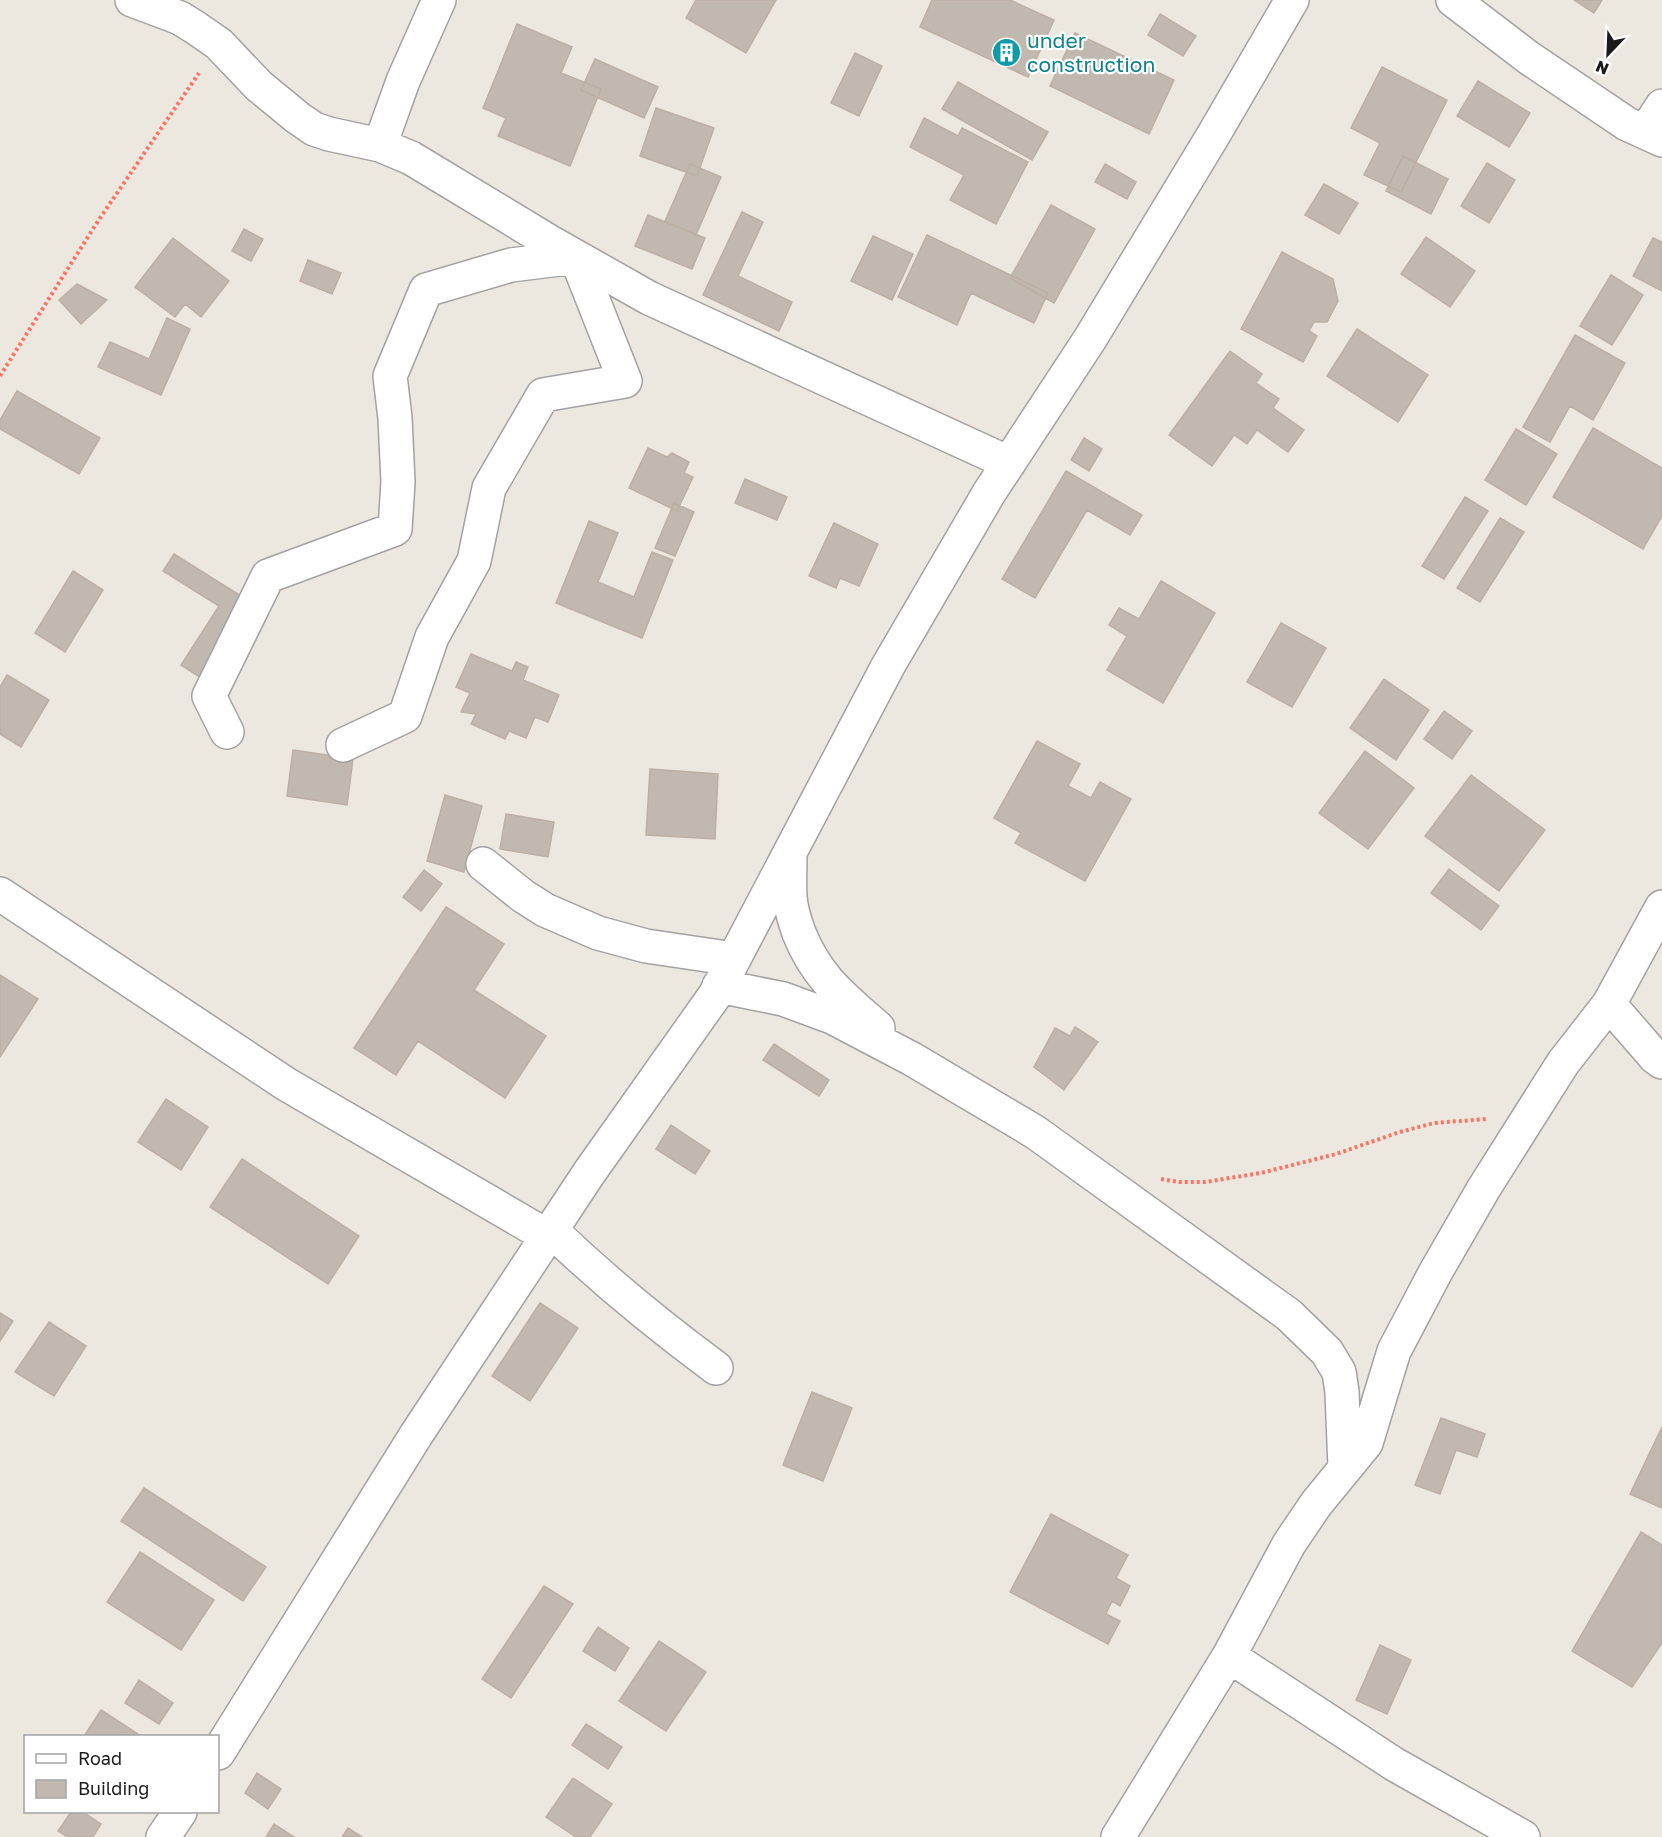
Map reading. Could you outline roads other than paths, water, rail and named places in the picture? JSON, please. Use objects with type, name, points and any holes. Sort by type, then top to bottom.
[{"type":"street","points":[[132,0],[180,18],[219,44],[259,86],[314,129],[380,145],[411,158],[649,298],[1009,463]]},
{"type":"street","points":[[380,145],[403,81],[439,0]]},
{"type":"street","points":[[219,1751],[417,1435],[588,1173],[715,995],[888,666],[988,493],[1090,339],[1292,0]]},
{"type":"street","points":[[1453,0],[1529,58],[1628,124],[1656,126]]},
{"type":"street","points":[[227,732],[208,696],[268,576],[394,529],[398,483],[395,418],[390,376],[426,291],[511,266],[576,257]]},
{"type":"street","points":[[343,745],[405,717],[432,637],[474,561],[489,488],[543,395],[626,381],[576,257]]},
{"type":"street","points":[[790,853],[790,899],[796,924],[811,960],[836,990],[912,1059]]},
{"type":"street","points":[[483,864],[523,896],[545,910],[598,933],[646,945],[726,973],[783,999],[832,1017],[912,1059],[1035,1132],[1289,1315],[1327,1352],[1339,1372],[1345,1468]]},
{"type":"street","points":[[0,894],[286,1084],[549,1233],[716,1368]]},
{"type":"street","points":[[1118,1837],[1229,1656],[1289,1544],[1316,1504],[1366,1443],[1394,1351],[1468,1216],[1563,1063],[1609,1004],[1662,907]]},
{"type":"street","points":[[1609,1004],[1662,1062]]},
{"type":"street","points":[[1229,1656],[1394,1764],[1523,1837]]},
{"type":"street","points":[[163,1837],[179,1813]]},
{"type":"place","name":"under construction","points":[[1006,52]]}]
